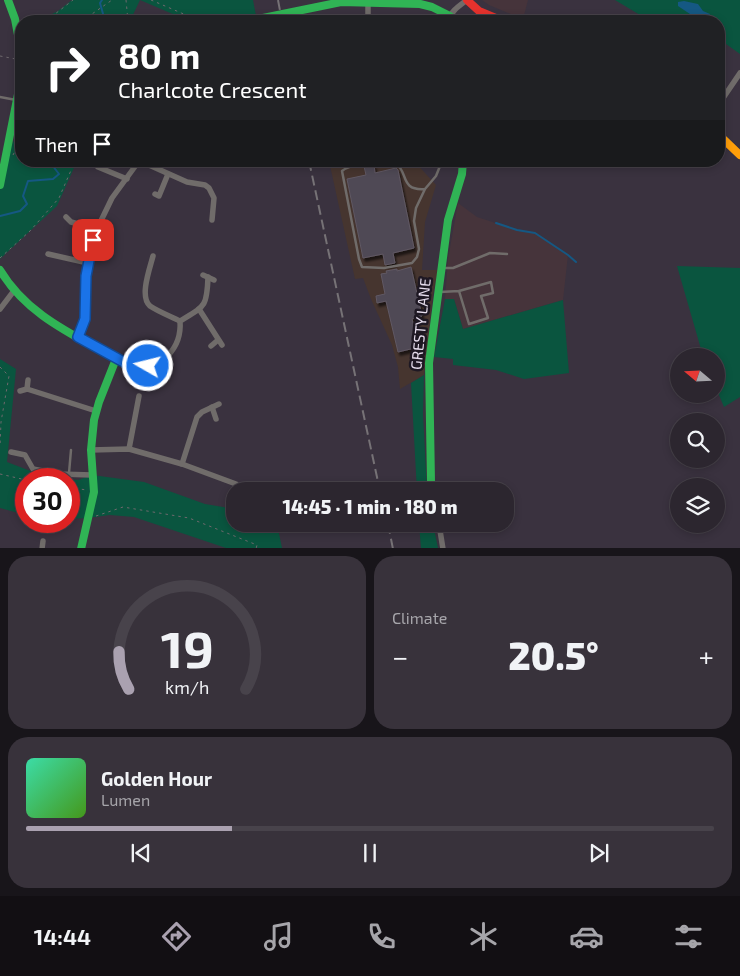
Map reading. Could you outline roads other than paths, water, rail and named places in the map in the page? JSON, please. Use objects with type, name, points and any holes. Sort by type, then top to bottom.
[{"type":"street","points":[[8,0],[15,19]]},
{"type":"street","points":[[453,15],[467,0],[479,11],[489,15]]},
{"type":"street","points":[[277,15],[341,2],[420,4],[432,7],[443,15]]},
{"type":"street","points":[[368,3],[368,15]]},
{"type":"street","points":[[725,95],[740,73]]},
{"type":"street","points":[[0,185],[15,113]]},
{"type":"street","points":[[725,141],[740,155]]},
{"type":"street","points":[[98,167],[127,179]]},
{"type":"street","points":[[78,337],[85,319],[88,263],[97,229],[112,198],[135,167]]},
{"type":"street","points":[[152,167],[188,182],[205,185],[209,188],[214,198],[212,220]]},
{"type":"street","name":"GRESTY LANE","points":[[431,482],[429,363],[448,220],[463,167]]},
{"type":"street","points":[[159,196],[168,174]]},
{"type":"street","points":[[66,217],[70,225],[97,229]]},
{"type":"street","points":[[48,254],[88,263]]},
{"type":"street","points":[[153,256],[145,291],[146,301],[152,307],[180,321]]},
{"type":"street","points":[[0,270],[13,292],[35,311],[116,359],[136,367],[158,363],[168,356],[176,345],[180,333],[180,321]]},
{"type":"street","points":[[180,321],[199,310],[207,298],[208,278]]},
{"type":"street","points":[[0,309],[13,292]]},
{"type":"street","points":[[199,310],[220,343],[211,346]]},
{"type":"street","points":[[81,548],[94,492],[91,450],[92,430],[96,411],[116,359]]},
{"type":"street","points":[[27,389],[28,380]]},
{"type":"street","points":[[20,391],[27,389],[96,411]]},
{"type":"street","points":[[129,449],[139,396]]},
{"type":"street","points":[[182,464],[197,417],[202,412],[219,404]]},
{"type":"street","points":[[212,407],[216,419]]},
{"type":"street","points":[[91,450],[129,449],[182,464],[231,482]]},
{"type":"street","points":[[11,452],[25,455],[32,468]]},
{"type":"street","points":[[218,477],[221,469]]},
{"type":"street","points":[[80,475],[92,476]]},
{"type":"street","points":[[440,532],[443,548]]},
{"type":"street","points":[[42,548],[43,541]]},
{"type":"lane","points":[[0,96],[15,99]]},
{"type":"lane","points":[[349,167],[342,171],[362,267],[384,268],[412,263],[416,257],[419,249],[414,221],[416,208],[425,189],[436,176],[440,167]]},
{"type":"lane","points":[[399,167],[410,187],[417,190],[425,189]]},
{"type":"lane","points":[[442,269],[453,268],[490,253],[507,254]]},
{"type":"lane","points":[[438,292],[459,292],[491,282],[494,293],[481,296],[488,318],[469,324],[459,292]]},
{"type":"lane","points":[[70,468],[71,450]]},
{"type":"water","points":[[684,1],[698,4],[703,11],[710,15],[691,15],[678,6],[678,2]]},
{"type":"waterway","points":[[102,0],[100,3],[103,15]]},
{"type":"waterway","points":[[0,216],[20,211],[27,204],[23,196],[28,181],[53,179],[59,174],[54,167]]},
{"type":"waterway","points":[[496,223],[517,230],[535,233],[576,262]]},
{"type":"railway","points":[[278,0],[281,15]]},
{"type":"railway","points":[[310,167],[378,482]]},
{"type":"railway","points":[[390,532],[393,548]]}]
